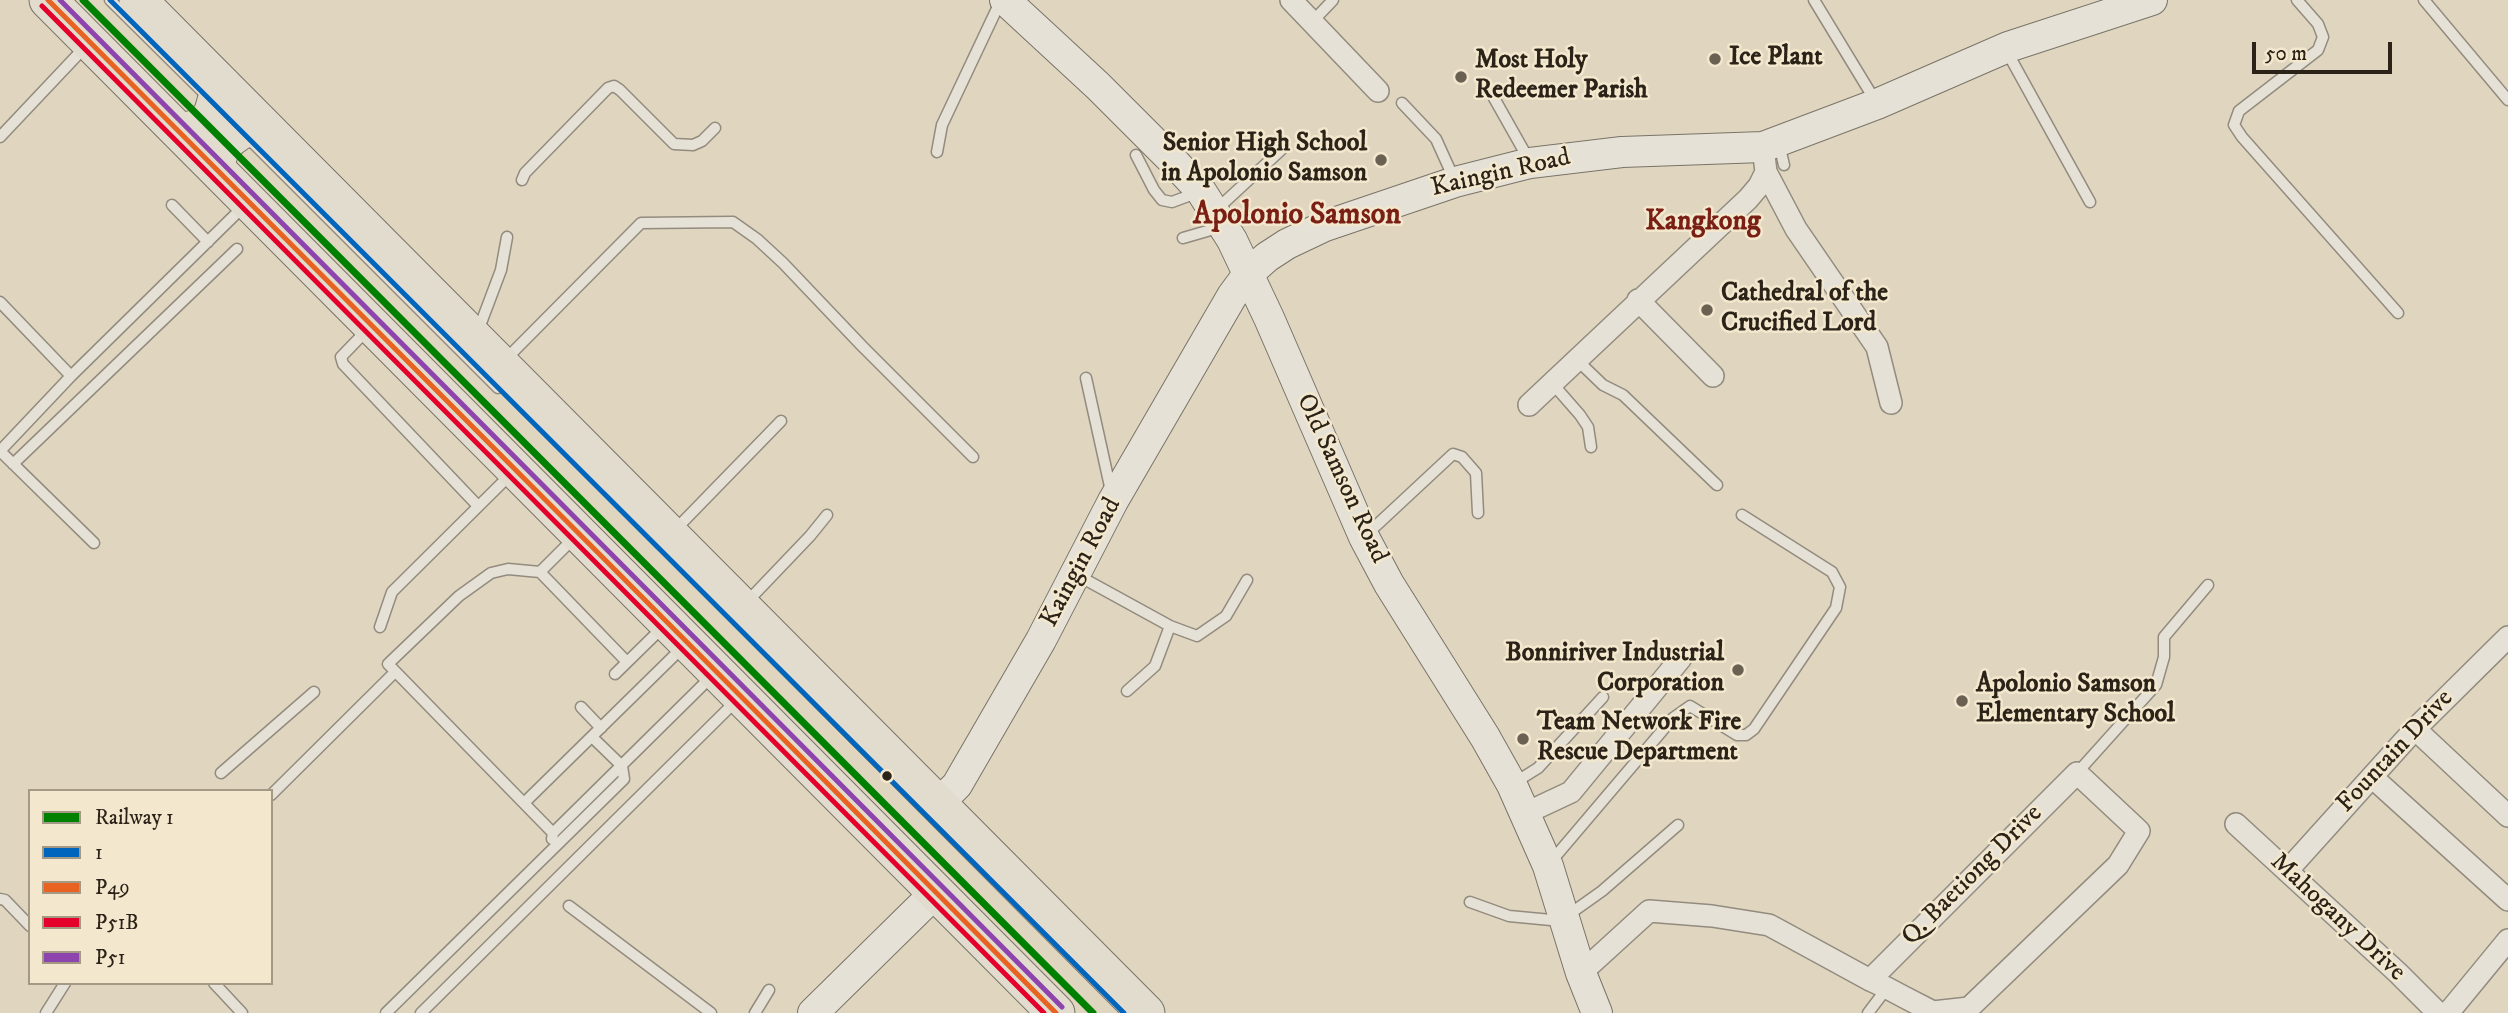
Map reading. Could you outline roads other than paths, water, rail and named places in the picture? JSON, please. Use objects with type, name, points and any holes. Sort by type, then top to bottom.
[{"type":"highway","points":[[48,0],[90,42],[218,129],[475,338],[1146,1013]]},
{"type":"highway","points":[[135,1],[218,129],[248,201],[1056,1013]]},
{"type":"street","points":[[1291,0],[1378,91]]},
{"type":"street","name":"Old Samson Road","points":[[1006,1],[1098,86],[1213,209],[1249,273],[1364,537],[1389,584],[1512,785],[1548,866],[1580,972],[1597,1013]]},
{"type":"street","name":"Kaingin Road","points":[[938,804],[957,785],[1041,639],[1113,501],[1232,296],[1249,273],[1267,257],[1325,226],[1455,181],[1530,163],[1622,152],[1728,150],[1773,156],[1877,104],[2008,47],[2138,2]]},
{"type":"street","points":[[1530,405],[1638,300],[1748,199],[1759,186],[1773,156]]},
{"type":"street","points":[[1773,156],[1796,229],[1877,347],[1891,403]]},
{"type":"street","points":[[1638,300],[1713,376]]},
{"type":"street","name":"Fountain Drive","points":[[2287,871],[2415,729],[2504,648]]},
{"type":"street","points":[[1524,814],[1571,792],[1681,658]]},
{"type":"street","points":[[2415,729],[2508,816]]},
{"type":"street","points":[[1580,972],[1650,911],[1712,916],[1769,925],[1933,1012],[1974,1011],[2118,865],[2139,831],[2077,773]]},
{"type":"street","name":"Q. Baetiong Drive","points":[[1879,984],[2077,773]]},
{"type":"street","points":[[2372,777],[2508,900]]},
{"type":"street","name":"Mahogany Drive","points":[[2236,824],[2438,1013]]},
{"type":"street","points":[[813,1013],[936,892]]},
{"type":"street","points":[[2448,1013],[2508,940]]},
{"type":"lane","points":[[62,0],[218,129],[1124,1013]]},
{"type":"lane","points":[[1313,22],[1333,0]]},
{"type":"lane","points":[[1814,0],[1877,104]]},
{"type":"lane","points":[[2297,0],[2318,24],[2323,37],[2318,50],[2239,111],[2234,125],[2399,313]]},
{"type":"lane","points":[[2424,0],[2508,100]]},
{"type":"lane","points":[[937,152],[942,125],[1006,1]]},
{"type":"lane","points":[[0,137],[90,42]]},
{"type":"lane","points":[[2008,47],[2011,59],[2090,202]]},
{"type":"lane","points":[[522,180],[525,173],[608,88],[614,86],[674,145],[693,145],[702,141],[715,128]]},
{"type":"lane","points":[[1494,98],[1530,163]]},
{"type":"lane","points":[[1402,103],[1436,139],[1455,181]]},
{"type":"lane","points":[[218,129],[1071,1013]]},
{"type":"lane","points":[[1183,238],[1281,150]]},
{"type":"lane","points":[[1136,155],[1154,190],[1163,200],[1213,209]]},
{"type":"lane","points":[[94,543],[0,451],[71,376],[248,201]]},
{"type":"lane","points":[[172,205],[208,242]]},
{"type":"lane","points":[[501,365],[641,223],[733,222],[783,263],[973,457]]},
{"type":"lane","points":[[475,338],[501,270],[506,237]]},
{"type":"lane","points":[[13,464],[237,249]]},
{"type":"lane","points":[[0,302],[71,376]]},
{"type":"lane","points":[[372,325],[343,355],[343,364],[478,506]]},
{"type":"lane","points":[[1576,359],[1603,385],[1623,395],[1717,485]]},
{"type":"lane","points":[[1086,378],[1113,501]]},
{"type":"lane","points":[[1552,383],[1588,427],[1591,447]]},
{"type":"lane","points":[[670,535],[782,421]]},
{"type":"lane","points":[[1364,537],[1453,454],[1462,457],[1476,473],[1478,513]]},
{"type":"lane","points":[[380,627],[392,592],[516,470]]},
{"type":"lane","points":[[1548,866],[1673,718],[1690,706],[1737,735],[1746,735],[1754,729],[1836,608],[1840,587],[1832,572],[1742,514]]},
{"type":"lane","points":[[742,607],[827,515]]},
{"type":"lane","points":[[540,572],[579,533]]},
{"type":"lane","points":[[554,832],[388,664],[459,596],[499,570],[540,572],[627,662]]},
{"type":"lane","points":[[1074,573],[1170,626],[1197,636],[1226,616],[1247,580]]},
{"type":"lane","points":[[2077,773],[2156,685],[2164,657],[2164,637],[2207,585]]},
{"type":"lane","points":[[1127,691],[1155,666],[1170,626]]},
{"type":"lane","points":[[615,674],[627,662],[678,632]]},
{"type":"lane","points":[[524,803],[601,728],[678,632]]},
{"type":"lane","points":[[273,793],[395,672]]},
{"type":"lane","points":[[550,851],[554,832],[621,766],[729,684]]},
{"type":"lane","points":[[421,1013],[729,684]]},
{"type":"lane","points":[[221,774],[314,692]]},
{"type":"lane","points":[[1512,785],[1538,768],[1603,697]]},
{"type":"lane","points":[[581,707],[601,728]]},
{"type":"lane","points":[[386,1013],[624,779],[621,766],[592,737]]},
{"type":"lane","points":[[1470,902],[1516,917],[1564,918],[1602,891],[1678,825]]},
{"type":"lane","points":[[0,899],[5,900],[28,924]]},
{"type":"lane","points":[[569,906],[711,1013]]},
{"type":"lane","points":[[1868,1013],[1879,984]]},
{"type":"lane","points":[[46,1013],[64,985]]},
{"type":"lane","points":[[216,985],[242,1013]]},
{"type":"lane","points":[[755,1013],[769,990]]},
{"type":"rail line","name":"1","points":[[83,0],[1093,1013]]},
{"type":"place","name":"Ice Plant","points":[[1715,59]]},
{"type":"place","name":"Most Holy Redeemer Parish","points":[[1461,77]]},
{"type":"place","name":"Senior High School in Apolonio Samson","points":[[1381,160]]},
{"type":"place","name":"Cathedral of the Crucified Lord","points":[[1707,310]]},
{"type":"place","name":"Bonniriver Industrial Corporation","points":[[1738,670]]},
{"type":"place","name":"Apolonio Samson Elementary School","points":[[1962,701]]},
{"type":"place","name":"Team Network Fire Rescue Department","points":[[1523,739]]},
{"type":"district","name":"Apolonio Samson","points":[[1297,217]]},
{"type":"district","name":"Kangkong","points":[[1703,223]]}]
